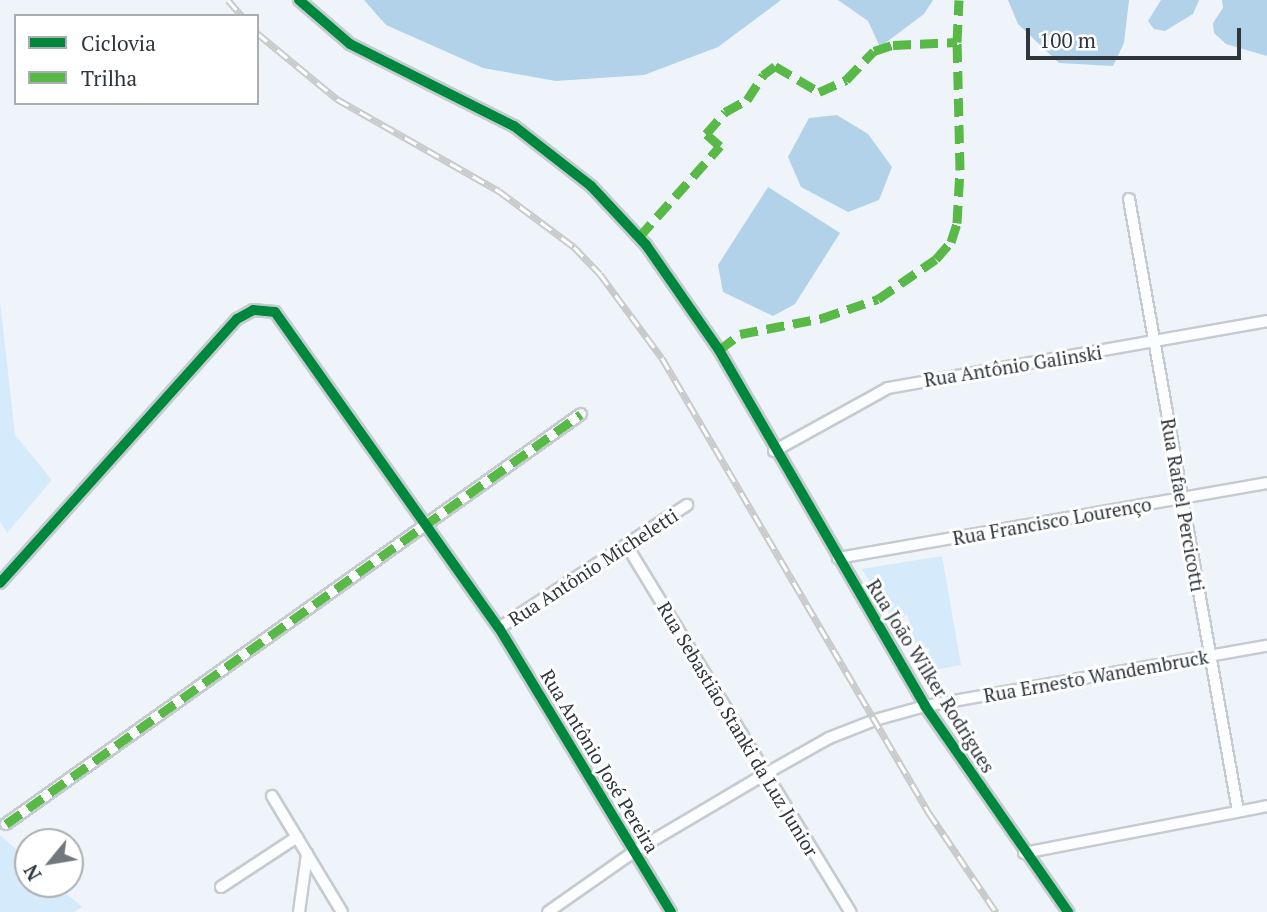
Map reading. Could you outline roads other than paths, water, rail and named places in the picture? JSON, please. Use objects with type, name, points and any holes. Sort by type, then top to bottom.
[{"type":"street","name":"Rua João Wilker Rodrigues","points":[[299,0],[351,44],[514,127],[591,186],[646,245],[684,295],[925,706],[1024,853],[1068,912]]},
{"type":"street","name":"Rua Rafael Percicotti","points":[[1129,199],[1238,811]]},
{"type":"street","name":"Rua Antônio José Pereira","points":[[0,583],[237,319],[253,310],[275,312],[429,524],[499,628],[671,912]]},
{"type":"street","name":"Rua Antônio Galinski","points":[[774,451],[888,388],[1267,321]]},
{"type":"street","points":[[6,824],[581,414]]},
{"type":"street","name":"Rua Francisco Lourenço","points":[[838,558],[1267,483]]},
{"type":"street","name":"Rua Antônio Micheletti","points":[[499,628],[687,505]]},
{"type":"street","name":"Rua Sebastião Stanki da Luz Junior","points":[[627,546],[850,912]]},
{"type":"street","name":"Rua Ernesto Wandembruck","points":[[548,912],[635,851],[829,738],[925,706],[1267,646]]},
{"type":"street","points":[[272,796],[342,912]]},
{"type":"street","points":[[1024,853],[1267,806]]},
{"type":"street","points":[[221,887],[297,837]]},
{"type":"street","points":[[299,912],[307,854]]},
{"type":"railway","points":[[228,0],[240,14]]},
{"type":"railway","points":[[259,35],[337,99],[499,191],[574,247],[600,274],[662,358],[929,813],[996,912]]}]
